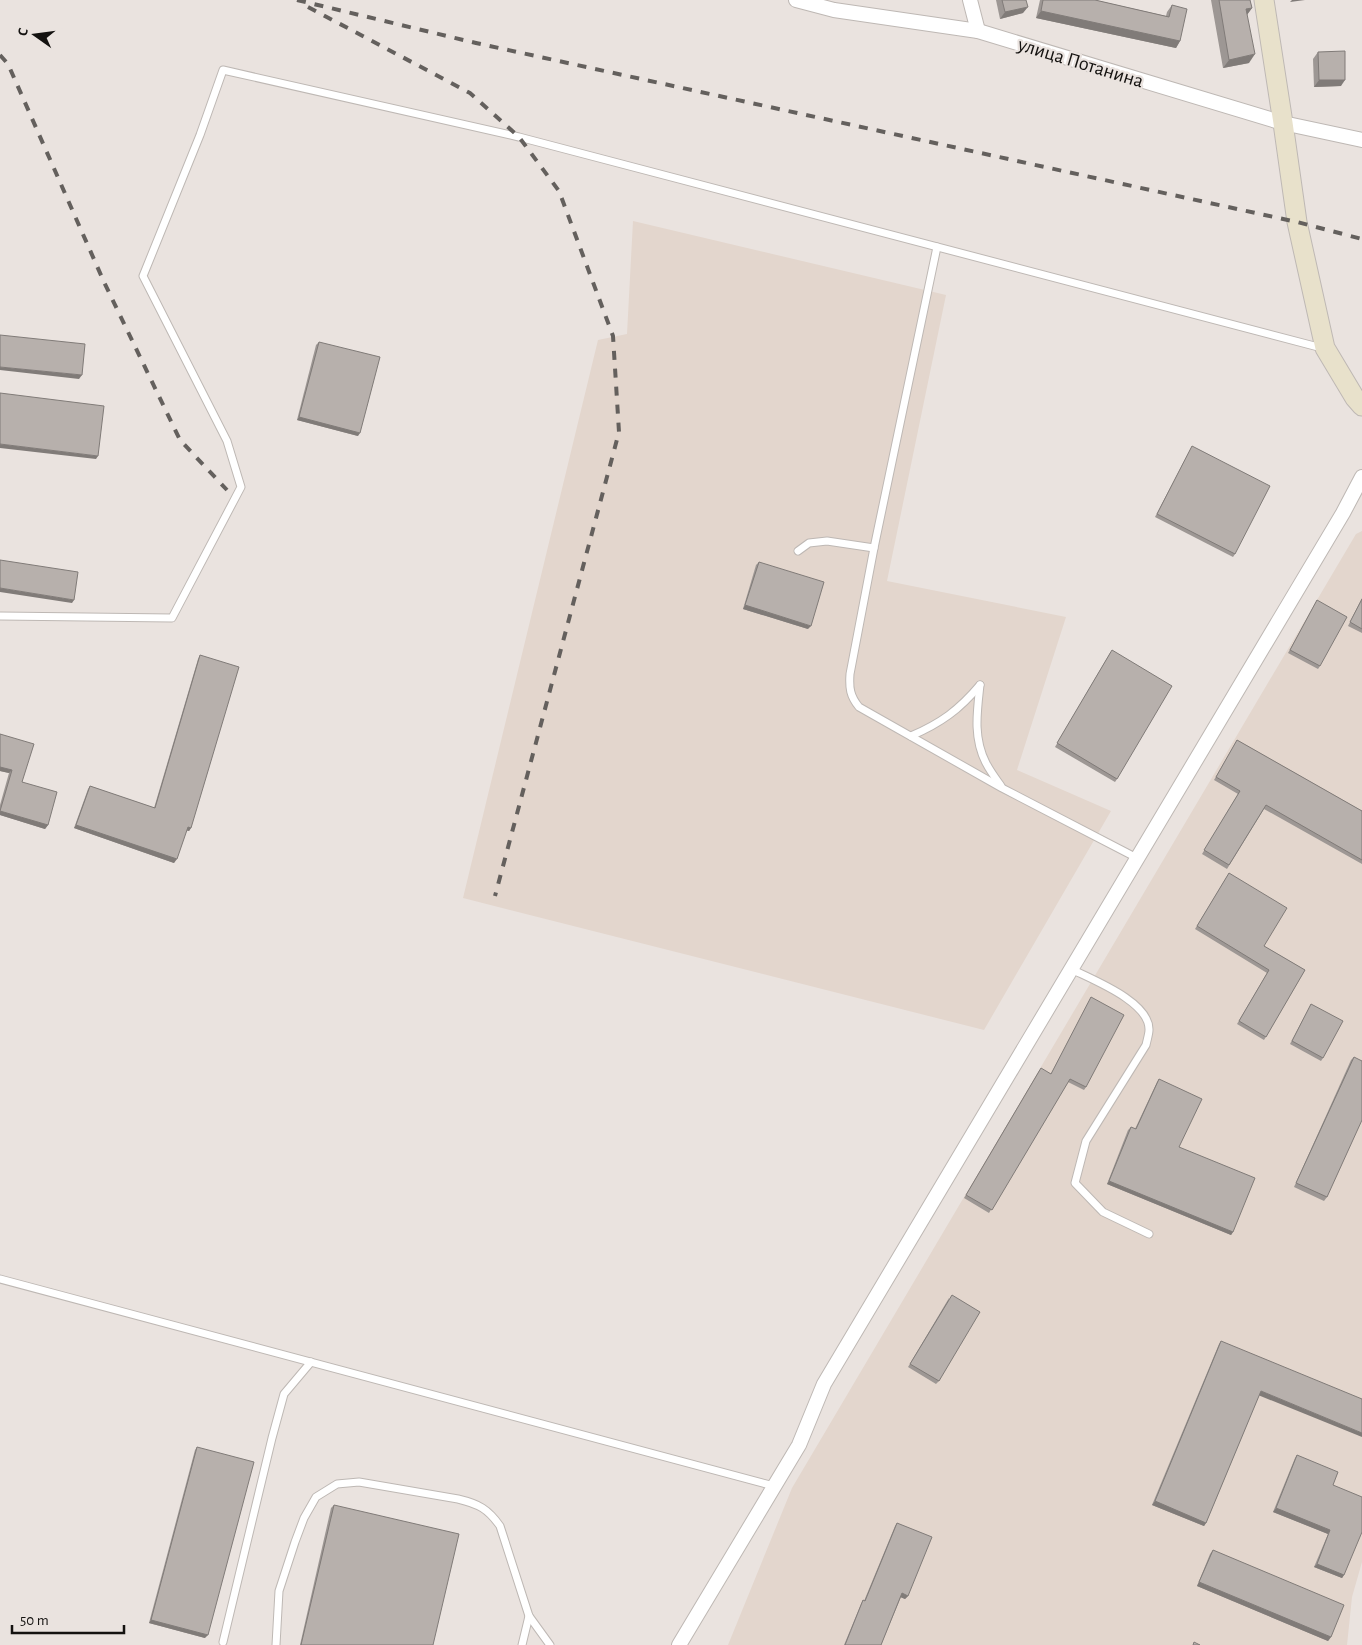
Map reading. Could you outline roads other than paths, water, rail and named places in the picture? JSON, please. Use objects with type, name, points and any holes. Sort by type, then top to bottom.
[{"type":"main road","points":[[1264,0],[1297,222],[1325,348],[1355,398],[1362,406]]},
{"type":"street","name":"улица Потанина","points":[[796,0],[834,10],[978,31],[1283,123],[1362,140]]},
{"type":"street","points":[[970,0],[978,31]]},
{"type":"street","points":[[679,1645],[799,1445],[824,1384],[1343,513],[1362,477]]},
{"type":"lane","points":[[0,616],[172,618],[241,487],[227,441],[143,276],[200,135],[223,70],[519,137],[1325,348]]},
{"type":"lane","points":[[937,247],[874,548],[850,674],[849,689],[859,707],[1002,788],[1137,858]]},
{"type":"lane","points":[[798,551],[809,543],[827,541],[874,548]]},
{"type":"lane","points":[[911,736],[934,726],[952,714],[965,703],[980,685],[976,720],[978,743],[986,763],[1002,788]]},
{"type":"lane","points":[[1071,968],[1126,997],[1145,1013],[1150,1029],[1146,1045],[1086,1141],[1075,1183],[1103,1212],[1149,1234]]},
{"type":"lane","points":[[0,1279],[774,1486]]},
{"type":"lane","points":[[223,1642],[284,1394],[311,1362]]},
{"type":"lane","points":[[276,1645],[279,1591],[304,1518],[316,1497],[337,1484],[359,1482],[458,1499],[484,1507],[494,1516],[500,1526],[529,1616],[550,1645]]},
{"type":"lane","points":[[522,1645],[529,1616]]},
{"type":"railway","points":[[297,0],[476,43],[1297,222],[1362,239]]},
{"type":"railway","points":[[308,7],[470,93],[519,137],[559,191],[613,336],[619,432],[495,896]]},
{"type":"railway","points":[[0,55],[8,64],[104,282],[180,440],[227,490]]}]
